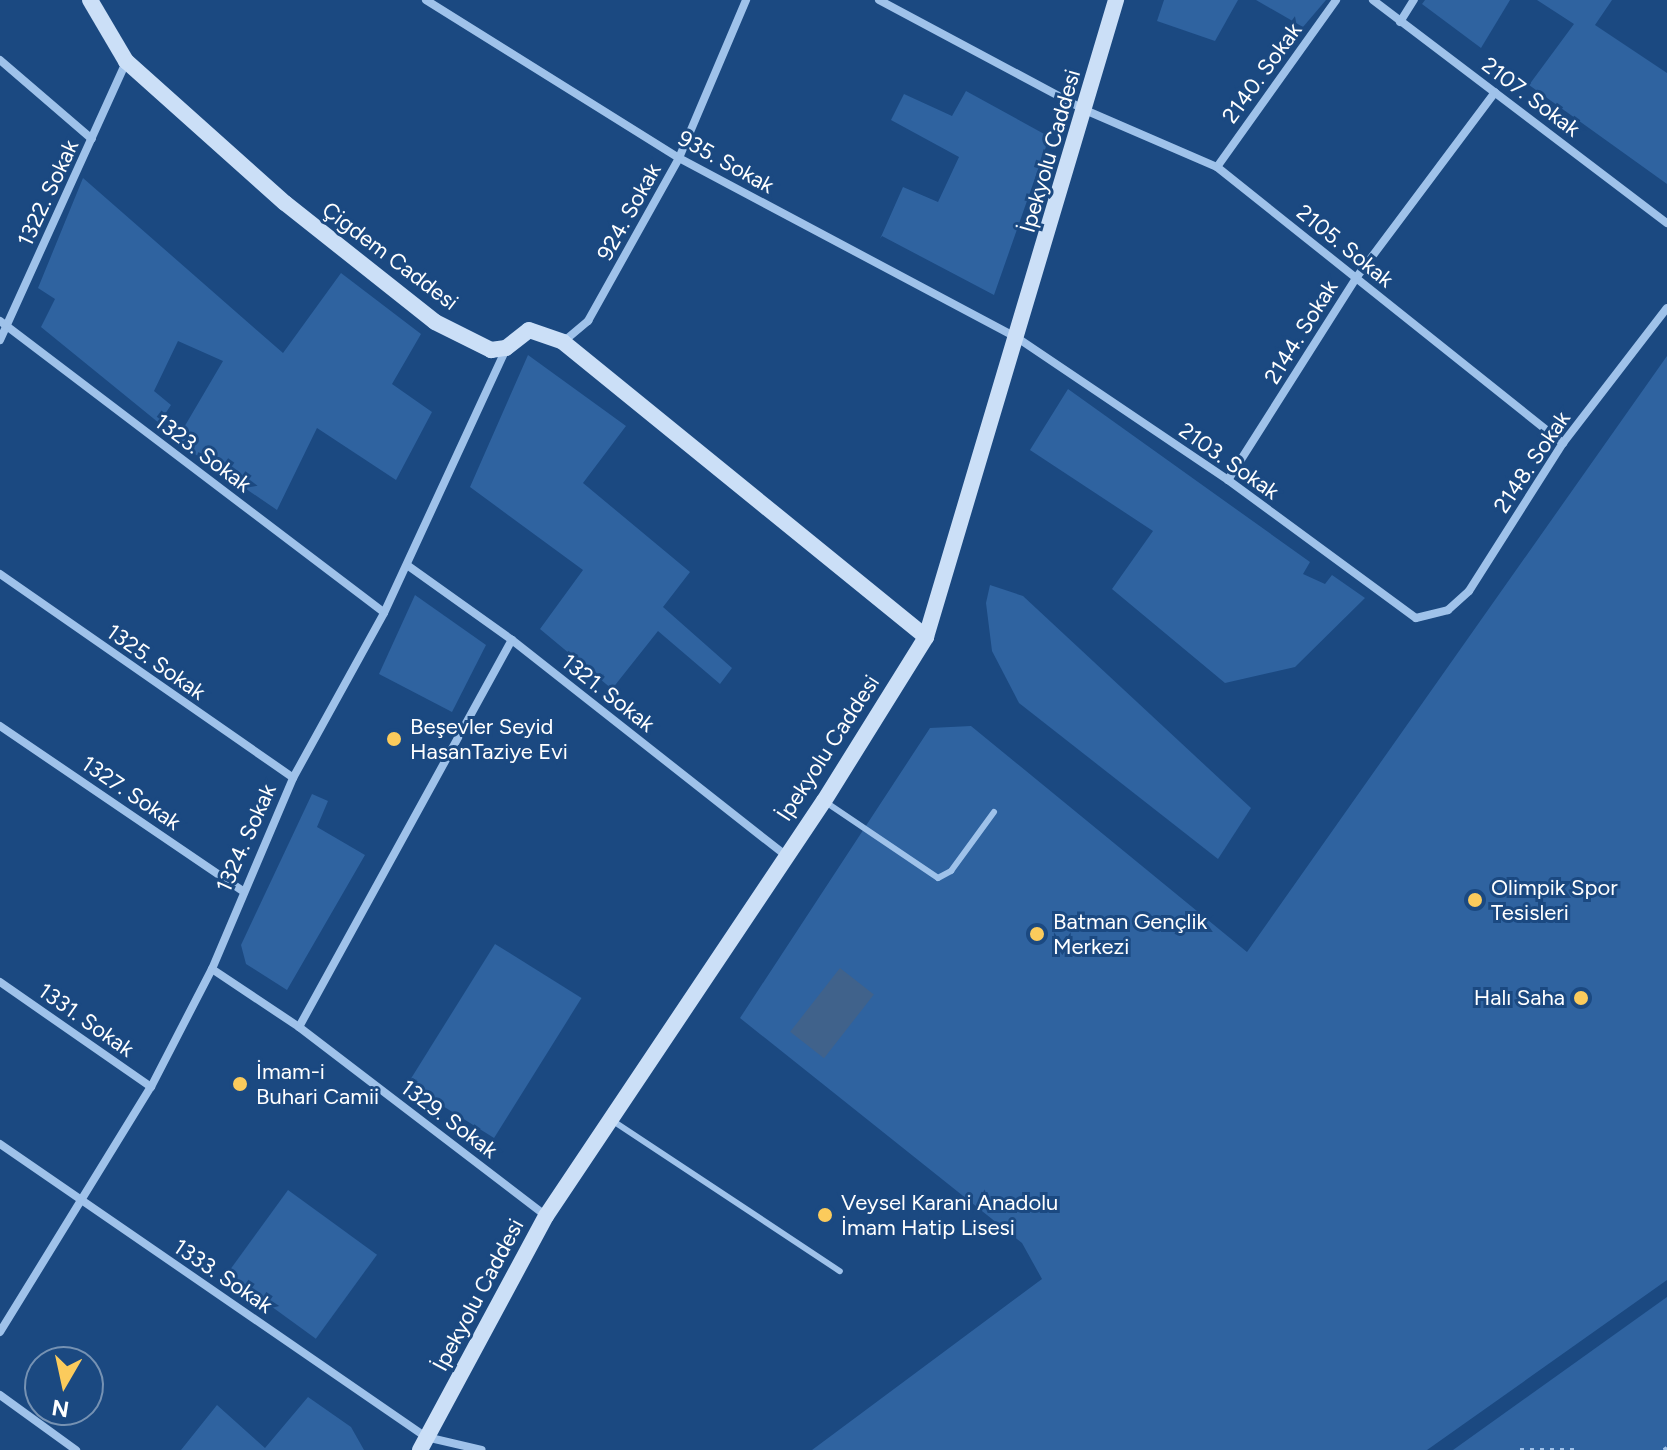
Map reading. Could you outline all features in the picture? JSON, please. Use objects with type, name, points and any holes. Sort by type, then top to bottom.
[{"type":"street","name":"Çigdem Caddesi","points":[[90,0],[126,61],[285,203],[435,322],[491,350],[506,348]]},
{"type":"street","name":"935. Sokak","points":[[426,0],[679,158],[1019,339]]},
{"type":"street","name":"924. Sokak","points":[[563,342],[588,321],[679,158],[746,0]]},
{"type":"street","name":"2105. Sokak","points":[[879,0],[1085,110],[1217,167],[1563,443]]},
{"type":"street","name":"İpekyolu Caddesi","points":[[423,1443],[546,1216],[784,854],[824,801],[926,637],[1019,339],[1116,0]]},
{"type":"street","name":"2140. Sokak","points":[[1217,167],[1336,0]]},
{"type":"street","name":"2107. Sokak","points":[[1373,0],[1667,223]]},
{"type":"street","points":[[1400,22],[1414,0]]},
{"type":"street","points":[[0,60],[92,139]]},
{"type":"street","name":"1322. Sokak","points":[[0,340],[3,324],[126,61]]},
{"type":"street","name":"2144. Sokak","points":[[1228,480],[1356,278],[1495,92]]},
{"type":"street","name":"2148. Sokak","points":[[1416,618],[1448,610],[1469,591],[1563,443],[1667,308]]},
{"type":"street","name":"1323. Sokak","points":[[3,324],[384,613]]},
{"type":"street","points":[[506,348],[529,330],[563,342],[926,637]]},
{"type":"street","name":"2103. Sokak","points":[[1019,339],[1228,480],[1416,618]]},
{"type":"street","name":"1324. Sokak","points":[[0,1332],[151,1087],[212,969],[241,890],[293,778],[384,613],[506,348]]},
{"type":"street","name":"1321. Sokak","points":[[407,565],[512,640],[784,854]]},
{"type":"street","name":"1325. Sokak","points":[[0,574],[293,778]]},
{"type":"street","points":[[299,1027],[512,640]]},
{"type":"street","name":"1327. Sokak","points":[[0,726],[241,890]]},
{"type":"street","name":"1329. Sokak","points":[[212,969],[299,1027],[546,1216]]},
{"type":"street","name":"1331. Sokak","points":[[0,982],[151,1087]]},
{"type":"street","name":"1333. Sokak","points":[[0,1144],[423,1443]]},
{"type":"street","points":[[0,1395],[76,1450]]},
{"type":"street","points":[[423,1443],[482,1450]]},
{"type":"lane","points":[[824,801],[938,878],[951,871],[994,812]]},
{"type":"lane","points":[[610,1119],[840,1271]]},
{"type":"path","points":[[1520,1450],[1574,1450]]},
{"type":"shaded area","points":[[1164,0],[1238,0],[1215,41],[1157,21]]},
{"type":"shaded area","points":[[1256,0],[1326,0],[1303,27]]},
{"type":"shaded area","points":[[1425,0],[1510,0],[1481,48],[1422,4]]},
{"type":"shaded area","points":[[1537,0],[1612,0],[1595,25],[1667,73],[1667,184],[1529,85],[1574,24]]},
{"type":"shaded area","points":[[966,91],[1046,135],[1048,141],[994,295],[882,236],[880,239],[903,187],[938,202],[959,157],[891,120],[904,94],[952,116]]},
{"type":"shaded area","points":[[83,178],[283,353],[341,273],[421,334],[392,384],[432,412],[396,480],[317,428],[277,510],[176,441],[223,361],[178,341],[154,391],[171,405],[159,423],[41,327],[55,299],[38,288]]},
{"type":"shaded area","points":[[528,355],[626,426],[583,483],[690,572],[663,607],[732,668],[720,684],[658,631],[612,689],[540,629],[583,570],[470,487]]},
{"type":"shaded area","name":"Olimpik Spor Tesisleri","points":[[1667,356],[1667,1280],[1427,1450],[812,1450],[1042,1279],[1022,1243],[740,1018],[930,728],[971,726],[1247,952]]},
{"type":"shaded area","points":[[1068,389],[1310,562],[1303,574],[1325,584],[1332,575],[1365,598],[1295,667],[1225,683],[1112,589],[1153,531],[1030,450]]},
{"type":"shaded area","points":[[990,585],[1023,596],[1251,808],[1218,859],[1019,703],[992,651],[986,603]]},
{"type":"shaded area","points":[[415,595],[486,645],[452,712],[379,674]]},
{"type":"shaded area","points":[[312,794],[328,801],[317,827],[365,855],[287,990],[246,964],[241,945]]},
{"type":"shaded area","points":[[495,944],[582,998],[494,1138],[408,1084]]},
{"type":"shaded area","points":[[840,968],[874,994],[824,1058],[790,1032]]},
{"type":"shaded area","points":[[288,1190],[377,1255],[316,1339],[227,1274]]},
{"type":"shaded area","points":[[1667,1297],[1667,1450],[1453,1450]]},
{"type":"shaded area","points":[[308,1397],[351,1427],[364,1450],[181,1450],[217,1405],[265,1448]]},
{"type":"place","name":"Beşevler Seyid HasanTaziye Evi","points":[[394,739]]},
{"type":"place","name":"Olimpik Spor Tesisleri","points":[[1475,900]]},
{"type":"place","name":"Batman Gençlik Merkezi","points":[[1037,934]]},
{"type":"place","name":"Halı Saha","points":[[1581,998]]},
{"type":"place","name":"İmam-i Buhari Camii","points":[[240,1084]]},
{"type":"place","name":"Veysel Karani Anadolu İmam Hatip Lisesi","points":[[825,1215]]}]
